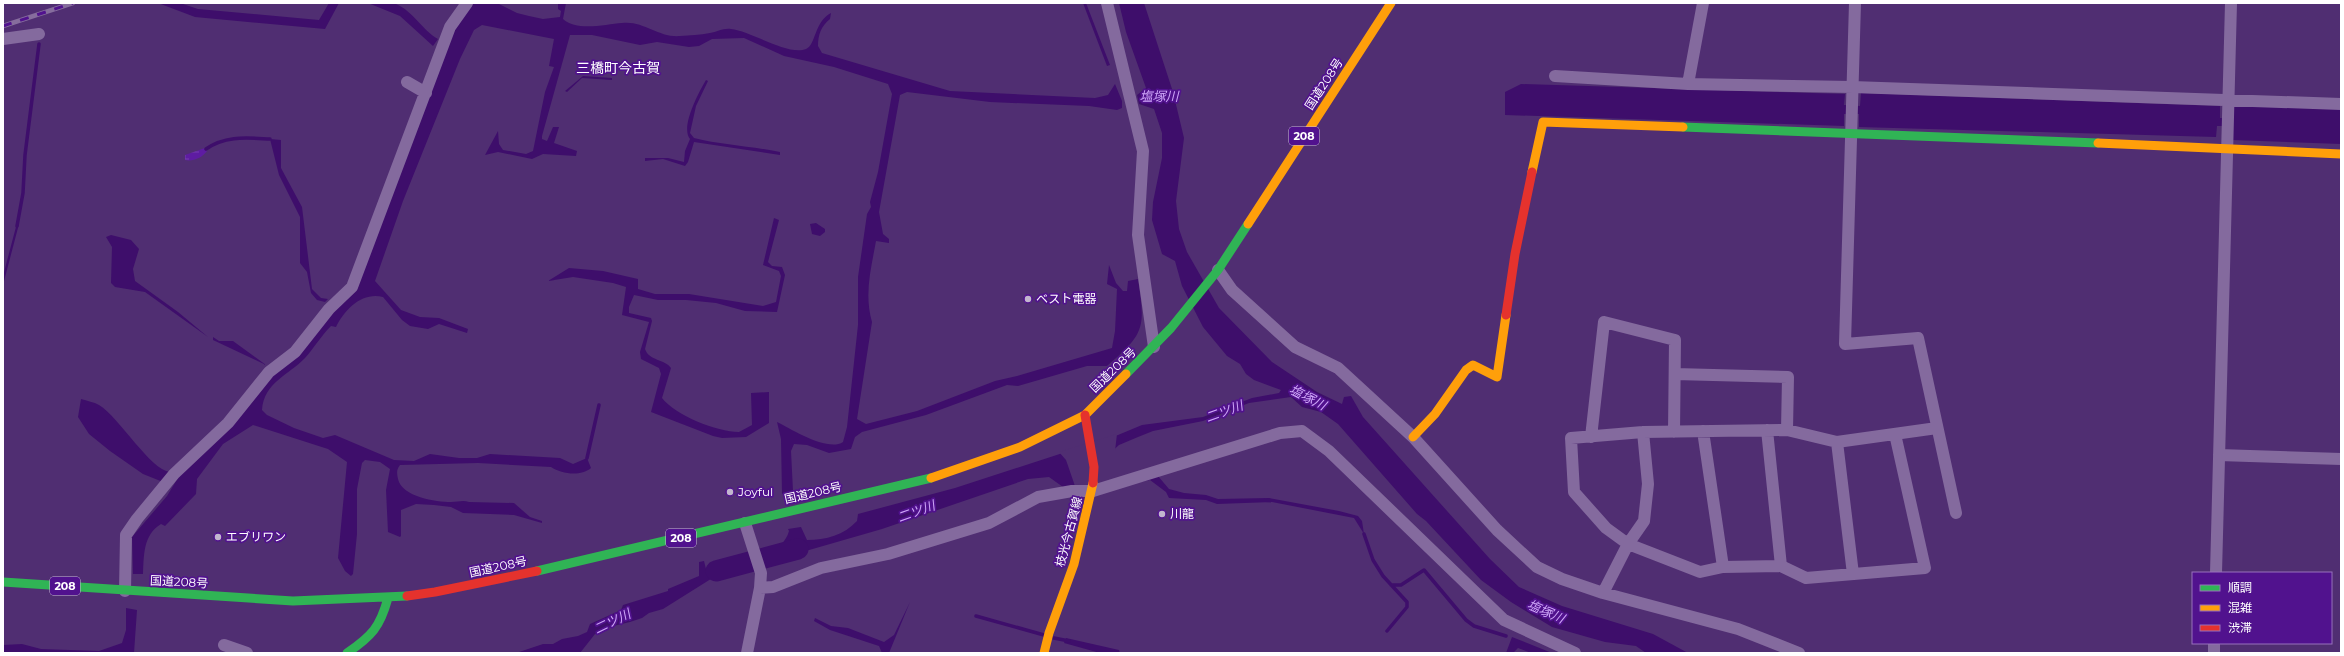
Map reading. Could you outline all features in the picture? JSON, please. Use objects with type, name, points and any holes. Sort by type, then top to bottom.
[{"type":"main road","name":"国道208号","points":[[3,582],[292,601],[388,598],[485,583],[744,523],[939,476],[1020,447],[1085,415],[1154,347],[1171,328],[1218,270],[1391,3]]},
{"type":"main road","points":[[1413,437],[1435,414],[1466,370],[1473,365],[1497,377],[1515,254],[1543,122],[1851,132],[2341,154]]},
{"type":"main road","name":"枝光今古賀線","points":[[1044,653],[1049,633],[1074,564],[1093,485],[1090,442],[1085,415]]},
{"type":"main road","points":[[347,653],[374,634],[382,620],[388,598]]},
{"type":"street","points":[[126,591],[126,535],[137,519],[174,474],[228,423],[269,372],[295,352],[329,309],[352,287],[450,27],[467,3]]},
{"type":"street","points":[[1107,3],[1143,151],[1138,235],[1154,347]]},
{"type":"street","points":[[1688,84],[1704,3]]},
{"type":"street","points":[[1855,3],[1845,344],[1918,338],[1956,513]]},
{"type":"street","points":[[2216,572],[2231,3]]},
{"type":"street","points":[[3,39],[39,34]]},
{"type":"street","points":[[1555,76],[1688,84],[1852,87],[2341,104]]},
{"type":"street","points":[[407,82],[426,93]]},
{"type":"street","points":[[1218,270],[1232,290],[1295,347],[1338,368],[1413,437],[1497,530],[1537,566],[1562,579],[1603,593],[1738,629],[1799,653]]},
{"type":"street","points":[[1591,437],[1604,322],[1675,340],[1674,432]]},
{"type":"street","points":[[1675,374],[1788,377],[1788,430]]},
{"type":"street","points":[[1894,434],[1925,568],[1806,578],[1781,566],[1723,567],[1700,572],[1628,544],[1606,528],[1574,492],[1571,438],[1643,432],[1788,430],[1837,442],[1894,434],[1937,428]]},
{"type":"street","points":[[1767,430],[1781,566]]},
{"type":"street","points":[[760,588],[773,587],[822,568],[888,554],[989,523],[1038,497],[1072,491],[1280,433],[1302,431],[1329,451],[1504,620],[1575,653]]},
{"type":"street","points":[[1703,431],[1723,567]]},
{"type":"street","points":[[1603,593],[1628,544],[1644,521],[1648,484],[1643,432]]},
{"type":"street","points":[[1837,442],[1853,574]]},
{"type":"street","points":[[2219,455],[2341,459]]},
{"type":"street","points":[[744,523],[761,573],[760,588],[748,653]]},
{"type":"street","points":[[224,645],[248,653]]},
{"type":"green space","points":[[205,148],[207,151],[200,157],[194,160],[185,160],[185,155]]},
{"type":"water","points":[[386,2],[402,7],[427,31],[438,39],[433,46],[400,16],[368,3]]},
{"type":"water","points":[[158,3],[180,3],[198,9],[319,20],[329,3],[339,3],[325,29],[195,17]]},
{"type":"water","points":[[474,3],[497,3],[517,13],[543,19],[560,17],[561,11],[558,9],[558,3],[566,3],[563,19],[576,25],[592,26],[630,23],[644,26],[672,36],[702,34],[731,29],[780,46],[798,50],[809,47],[821,22],[831,13],[830,19],[824,25],[819,34],[818,46],[822,53],[950,91],[1095,98],[1108,95],[1115,84],[1122,101],[1122,108],[1117,110],[1089,106],[990,102],[907,92],[900,95],[879,212],[883,234],[889,239],[889,243],[876,241],[872,262],[868,291],[872,322],[857,419],[866,424],[917,411],[995,381],[1112,348],[1115,331],[1117,289],[1107,284],[1109,265],[1116,283],[1123,291],[1127,291],[1128,281],[1138,279],[1142,319],[1136,337],[1120,355],[1107,366],[1087,366],[1018,386],[1007,385],[926,415],[862,432],[855,437],[851,449],[829,453],[807,445],[794,444],[791,451],[793,491],[782,494],[781,439],[777,422],[810,439],[829,444],[843,442],[847,427],[858,325],[858,277],[867,214],[871,207],[870,202],[878,172],[892,94],[888,84],[834,67],[784,56],[744,38],[712,39],[699,46],[689,47],[657,42],[640,45],[592,35],[570,35],[542,139],[547,141],[553,127],[559,127],[554,143],[577,151],[576,156],[543,154],[532,159],[498,152],[485,155],[498,131],[499,144],[503,150],[526,154],[533,151],[545,92],[554,67],[549,66],[554,39],[482,25],[474,30],[460,59],[403,201],[375,281],[401,310],[420,317],[439,318],[468,329],[467,333],[439,324],[428,329],[410,326],[402,320],[383,297],[368,297],[355,303],[349,308],[336,327],[331,326],[305,358],[272,386],[267,392],[262,410],[267,415],[294,428],[323,438],[335,435],[394,460],[414,461],[430,454],[459,458],[477,458],[490,454],[560,458],[573,464],[587,458],[591,468],[582,473],[571,474],[551,467],[478,463],[400,465],[397,470],[397,474],[401,485],[406,490],[420,497],[445,502],[465,501],[514,503],[530,517],[542,521],[542,523],[514,515],[463,513],[451,507],[416,504],[401,510],[400,537],[388,532],[386,490],[390,469],[380,462],[365,460],[362,463],[357,489],[357,534],[353,574],[351,576],[345,571],[338,558],[347,462],[328,449],[253,425],[223,444],[197,479],[196,494],[165,526],[161,524],[151,534],[146,546],[143,574],[133,574],[132,537],[167,496],[181,473],[340,303],[454,29]]},
{"type":"water","points":[[1083,3],[1086,3],[1110,65],[1107,66]]},
{"type":"water","name":"塩塚川","points":[[1119,3],[1144,3],[1173,92],[1184,138],[1176,201],[1179,229],[1187,252],[1219,308],[1272,362],[1317,392],[1342,404],[1344,397],[1351,396],[1363,417],[1490,559],[1519,587],[1562,606],[1653,634],[1688,653],[1646,653],[1636,646],[1605,642],[1552,627],[1511,602],[1481,580],[1426,521],[1417,514],[1338,424],[1321,412],[1302,407],[1291,397],[1249,403],[1203,421],[1153,431],[1138,437],[1119,445],[1072,487],[1063,487],[1049,477],[1028,479],[882,529],[771,561],[769,552],[784,541],[788,535],[788,529],[801,527],[807,540],[828,538],[852,526],[857,521],[858,514],[955,488],[1118,435],[1142,425],[1203,417],[1252,398],[1279,393],[1281,390],[1254,380],[1246,374],[1240,364],[1227,356],[1203,327],[1182,286],[1175,261],[1162,254],[1152,220],[1153,202],[1162,158],[1162,133],[1154,109],[1139,104],[1137,95],[1146,88],[1126,32]]},
{"type":"water","points":[[583,76],[612,78],[612,80],[582,78],[567,92],[565,91]]},
{"type":"water","points":[[706,80],[708,81],[696,106],[690,133],[694,138],[780,152],[780,155],[694,142],[688,162],[685,166],[663,159],[645,161],[645,158],[668,158],[684,162],[685,151],[690,139],[687,126],[689,118],[695,101]]},
{"type":"water","points":[[1521,84],[1845,94],[1844,105],[1860,106],[1861,93],[2220,106],[2220,118],[2231,118],[2232,105],[2341,108],[2341,144],[2232,140],[2230,126],[2217,126],[2216,137],[1859,127],[1859,114],[1844,114],[1844,126],[1505,115],[1505,92]]},
{"type":"water","points":[[270,139],[281,140],[281,168],[302,207],[312,289],[321,298],[328,299],[325,302],[317,300],[311,293],[307,272],[300,263],[300,217],[279,175]]},
{"type":"water","points":[[774,218],[779,220],[768,262],[772,266],[782,267],[785,275],[777,312],[745,311],[716,303],[686,300],[658,300],[634,295],[629,307],[629,313],[651,318],[652,321],[645,349],[650,356],[665,363],[671,368],[662,398],[676,410],[708,426],[739,432],[752,425],[751,393],[769,392],[769,423],[746,437],[722,438],[713,436],[651,412],[661,374],[659,368],[641,359],[640,352],[649,322],[622,315],[626,287],[613,283],[573,277],[548,281],[569,268],[603,271],[638,279],[638,289],[655,294],[689,294],[763,306],[776,302],[781,276],[779,271],[763,265]]},
{"type":"water","points":[[17,223],[19,224],[3,285],[3,276]]},
{"type":"water","points":[[816,223],[825,229],[825,232],[820,236],[812,234],[810,224]]},
{"type":"water","points":[[111,235],[131,240],[139,249],[133,269],[135,281],[178,312],[208,337],[145,292],[115,287],[111,283],[112,247],[106,237]]},
{"type":"water","points":[[213,337],[219,341],[233,341],[266,365],[213,340]]},
{"type":"water","points":[[81,399],[99,405],[116,421],[153,463],[170,472],[163,482],[143,474],[89,434],[78,417]]},
{"type":"water","points":[[1158,476],[1169,489],[1184,493],[1206,495],[1218,499],[1269,498],[1358,516],[1362,521],[1364,534],[1354,518],[1272,502],[1217,504],[1206,500],[1169,498],[1166,492],[1150,480],[1109,489]]},
{"type":"water","points":[[743,560],[745,563],[722,572],[663,609],[649,613],[642,618],[630,622],[605,628],[595,634],[580,653],[516,653],[543,644],[553,644],[562,639],[578,636],[587,632],[590,624],[621,610],[623,605],[668,591],[668,589],[699,576],[699,562],[704,561],[706,569]]},
{"type":"water","points":[[910,602],[889,653],[882,653],[879,646],[830,630],[814,621],[815,618],[831,626],[848,628],[884,642],[894,635]]},
{"type":"water","points":[[126,608],[137,610],[134,653],[3,653],[3,645],[22,644],[41,649],[99,651],[122,643],[126,630]]},
{"type":"water","points":[[1512,637],[1552,653],[1531,653],[1518,648],[1513,653],[1506,653]]},
{"type":"water","points":[[1066,638],[1119,650],[1120,653],[1100,653],[1064,643]]},
{"type":"pier","points":[[1117,434],[1115,451],[1084,481],[1075,486],[1066,460],[1059,452]]},
{"type":"waterway","points":[[17,226],[23,193],[25,155],[39,44]]},
{"type":"waterway","points":[[206,149],[221,141],[229,139],[270,139]]},
{"type":"waterway","points":[[587,458],[599,405]]},
{"type":"waterway","points":[[1364,534],[1373,560],[1383,576],[1407,602],[1407,607],[1387,631]]},
{"type":"waterway","name":"二ツ川","points":[[716,571],[798,549]]},
{"type":"waterway","points":[[1391,585],[1401,585],[1424,570],[1466,620],[1474,626],[1506,636]]},
{"type":"waterway","points":[[976,616],[1044,635]]},
{"type":"waterway","points":[[1054,638],[1069,641]]},
{"type":"railway","points":[[3,26],[73,3]]},
{"type":"traffic: fast","points":[[1683,127],[2098,143]]},
{"type":"traffic: fast","points":[[1126,374],[1171,328],[1218,270],[1248,224]]},
{"type":"traffic: fast","points":[[537,571],[931,478]]},
{"type":"traffic: fast","points":[[3,582],[293,601],[407,596]]},
{"type":"traffic: fast","points":[[347,653],[369,636],[374,630],[382,616],[388,598]]},
{"type":"traffic: slow","points":[[1248,224],[1391,3]]},
{"type":"traffic: slow","points":[[1532,172],[1543,122],[1683,127]]},
{"type":"traffic: slow","points":[[2098,143],[2341,154]]},
{"type":"traffic: slow","points":[[1413,437],[1435,414],[1466,370],[1473,365],[1497,377],[1506,315]]},
{"type":"traffic: slow","points":[[931,478],[1020,447],[1085,415],[1126,374]]},
{"type":"traffic: slow","points":[[1044,653],[1049,633],[1074,564],[1093,483]]},
{"type":"traffic: jam","points":[[1506,315],[1515,254],[1532,172]]},
{"type":"traffic: jam","points":[[1085,415],[1094,467],[1093,483]]},
{"type":"traffic: jam","points":[[407,596],[435,592],[537,571]]},
{"type":"place","name":"ベスト電器","points":[[1028,299]]},
{"type":"place","name":"Joyful","points":[[730,492]]},
{"type":"place","name":"川龍","points":[[1162,514]]},
{"type":"place","name":"エブリワン","points":[[218,537]]},
{"type":"district","name":"三橋町今古賀","points":[[618,68]]}]
